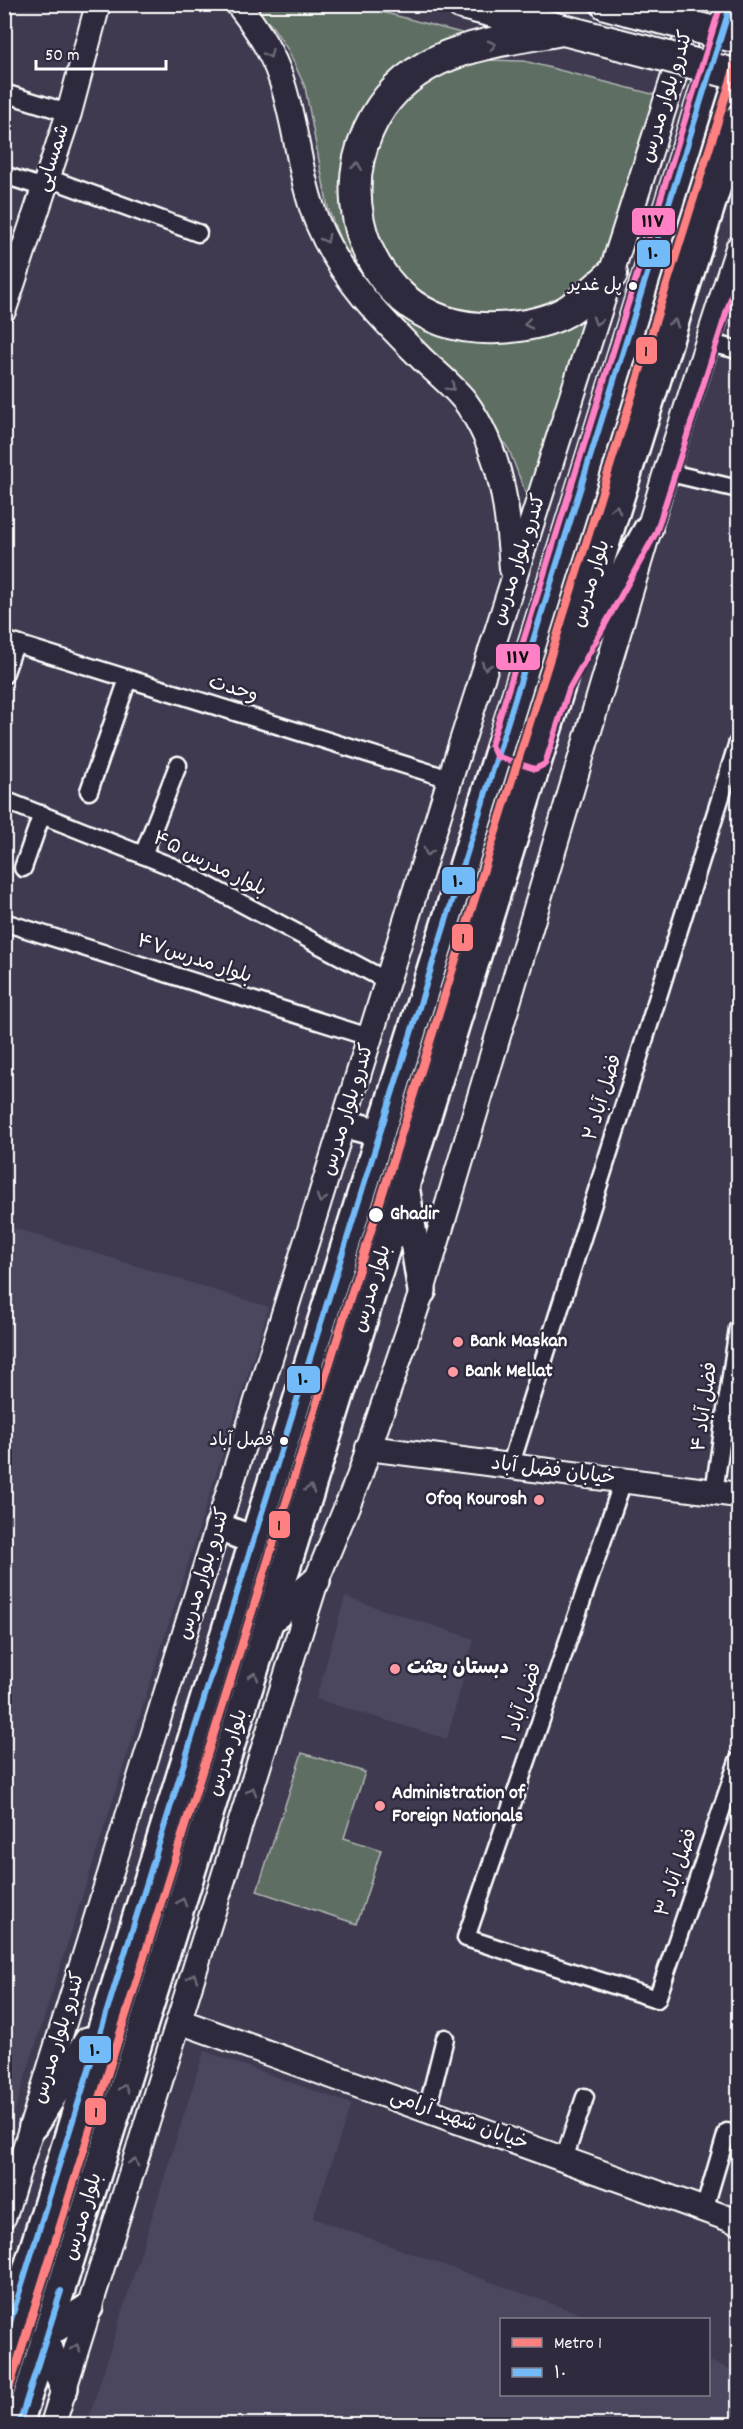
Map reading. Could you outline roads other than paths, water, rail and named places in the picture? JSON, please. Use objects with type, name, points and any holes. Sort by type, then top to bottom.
[{"type":"highway","points":[[462,4],[738,75]]},
{"type":"highway","points":[[617,7],[738,38]]},
{"type":"highway","points":[[562,30],[513,39],[439,59],[399,88],[384,104],[362,141],[354,196],[357,220],[371,259],[396,291],[432,317],[472,328],[525,326],[546,319],[564,312],[586,297],[612,274]]},
{"type":"main road","name":"شمسایی","points":[[4,309],[69,112],[98,4]]},
{"type":"main road","points":[[238,4],[259,32],[281,79],[318,224],[340,266],[367,304],[464,400],[479,423],[496,464],[507,503],[513,583]]},
{"type":"main road","name":"کندرو بلوار مدرس","points":[[4,2216],[372,1038],[450,779],[697,4]]},
{"type":"main road","name":"بلوار مدرس","points":[[4,2344],[731,4]]},
{"type":"main road","name":"بلوار مدرس","points":[[19,2424],[738,120]]},
{"type":"main road","points":[[53,2424],[223,1887],[316,1581],[368,1448],[422,1291],[648,529],[706,342],[737,257]]},
{"type":"main road","points":[[561,685],[648,529]]},
{"type":"main road","points":[[500,748],[537,760]]},
{"type":"main road","points":[[345,1124],[380,1133]]},
{"type":"main road","points":[[405,1184],[422,1291]]},
{"type":"main road","name":"خیابان فضل آباد","points":[[368,1448],[738,1495]]},
{"type":"main road","points":[[219,1527],[253,1540]]},
{"type":"main road","points":[[272,1619],[316,1581]]},
{"type":"main road","points":[[33,2126],[105,2015]]},
{"type":"main road","name":"خیابان شهید آرامی","points":[[179,2021],[738,2222]]},
{"type":"main road","points":[[64,2388],[46,2337],[89,2307]]},
{"type":"street","points":[[4,93],[69,112]]},
{"type":"street","points":[[4,175],[46,183],[198,232]]},
{"type":"street","points":[[706,342],[738,350]]},
{"type":"street","points":[[666,472],[738,489]]},
{"type":"street","points":[[4,675],[10,642]]},
{"type":"street","name":"وحدت","points":[[10,642],[450,779]]},
{"type":"street","points":[[89,791],[128,679]]},
{"type":"street","name":"فضل آباد ۲","points":[[510,1467],[738,742]]},
{"type":"street","points":[[143,855],[178,765]]},
{"type":"street","name":"۴۵ بلوار مدرس","points":[[4,800],[172,867],[389,982]]},
{"type":"street","points":[[23,868],[42,814]]},
{"type":"street","name":"بلوار مدرس۴۷","points":[[4,922],[372,1038]]},
{"type":"street","name":"فضل آباد ۴","points":[[714,1492],[738,1328]]},
{"type":"street","name":"فضل آباد ۱","points":[[622,1481],[466,1938],[657,1999]]},
{"type":"street","name":"فضل آباد ۳","points":[[657,1999],[738,1761]]},
{"type":"street","points":[[427,2110],[445,2038]]},
{"type":"street","points":[[564,2159],[585,2097]]},
{"type":"street","points":[[704,2210],[727,2132]]},
{"type":"metro line","name":"1","points":[[4,2405],[738,57]]},
{"type":"place","name":"پل غدیر","points":[[633,286]]},
{"type":"place","name":"Ghadir","points":[[376,1215]]},
{"type":"place","name":"Bank Maskan","points":[[458,1342]]},
{"type":"place","name":"Bank Mellat","points":[[453,1372]]},
{"type":"place","name":"فصل آباد","points":[[284,1441]]},
{"type":"place","name":"Ofoq Kourosh","points":[[539,1500]]},
{"type":"place","name":"دبستان بعثت","points":[[395,1669]]},
{"type":"place","name":"Administration of Foreign Nationals","points":[[380,1806]]}]
